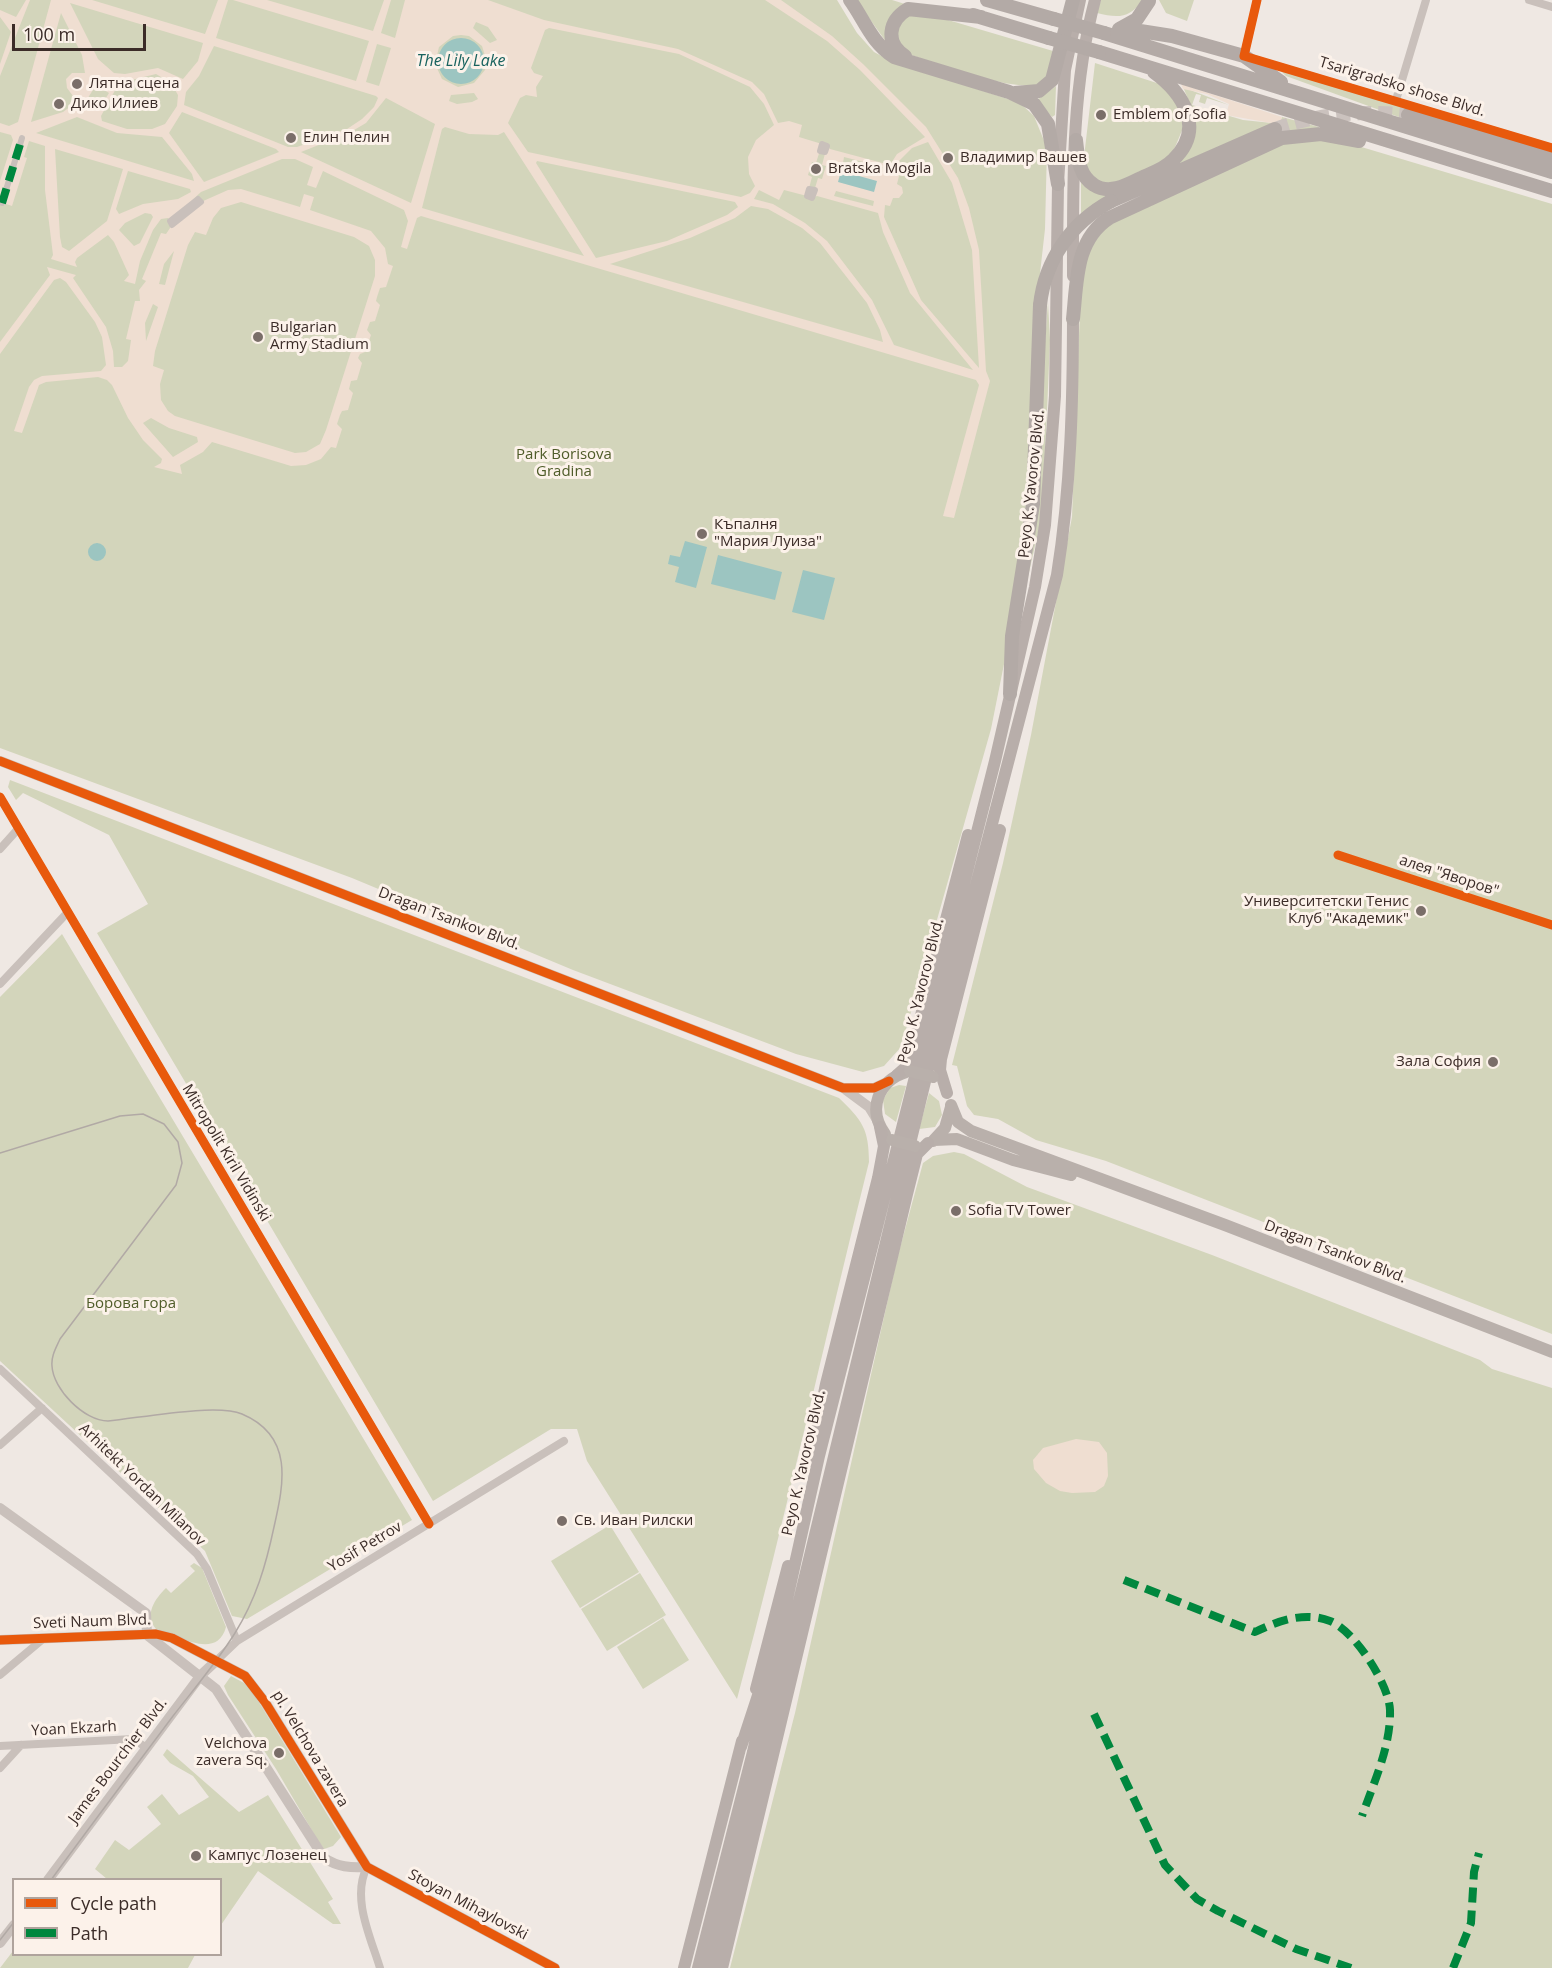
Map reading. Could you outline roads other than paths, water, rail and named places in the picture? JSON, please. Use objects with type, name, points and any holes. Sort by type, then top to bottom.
[{"type":"highway","points":[[850,0],[869,34],[894,57],[1009,92],[1034,104],[1045,118],[1058,184]]},
{"type":"highway","points":[[923,0],[1552,191]]},
{"type":"highway","points":[[987,0],[1294,90],[1552,172]]},
{"type":"highway","points":[[1104,33],[1121,28],[1137,19],[1150,0]]},
{"type":"highway","points":[[1150,0],[1151,21],[1159,30],[1172,36]]},
{"type":"highway","points":[[1009,92],[1026,94],[1039,91],[1052,80],[1077,2]]},
{"type":"highway","points":[[920,65],[902,55],[892,42],[893,24],[902,13],[913,8],[941,14],[981,17]]},
{"type":"highway","points":[[1121,28],[1172,36],[1244,56],[1294,90]]},
{"type":"highway","points":[[1076,140],[1084,174],[1092,184],[1104,189],[1121,187],[1173,160],[1188,134],[1186,108],[1172,85],[1145,66]]},
{"type":"highway","points":[[1408,115],[1552,159]]},
{"type":"highway","points":[[1010,694],[1012,636],[1033,504],[1040,305],[1046,277],[1060,248],[1086,217],[1111,201],[1275,129]]},
{"type":"highway","points":[[1073,319],[1081,257],[1098,226],[1116,214],[1252,150],[1282,138],[1321,134],[1432,154]]},
{"type":"main road","name":"Peyo K. Yavorov Blvd.","points":[[710,1968],[724,1891],[792,1613],[927,1075],[1010,765],[1057,575],[1065,525],[1073,399],[1076,140],[1080,82],[1095,0]]},
{"type":"main road","name":"Peyo K. Yavorov Blvd.","points":[[792,1613],[819,1456],[995,761],[1035,587],[1048,502],[1055,396],[1058,184],[1065,70],[1077,2]]},
{"type":"main road","points":[[684,1968],[800,1519],[826,1384],[878,1178],[884,1146],[877,1098],[893,1078],[905,1068],[912,1050],[982,786],[995,761]]},
{"type":"main road","points":[[722,1968],[917,1154],[948,1124],[949,1099],[940,1070],[941,1059],[992,867],[1008,791],[1010,765]]},
{"type":"main road","points":[[893,1078],[910,1071],[933,1077],[949,1099]]},
{"type":"main road","name":"Dragan Tsankov Blvd.","points":[[949,1099],[958,1122],[971,1131],[1552,1352]]},
{"type":"main road","points":[[879,1124],[892,1140],[915,1146],[931,1142]]},
{"type":"main road","name":"Dragan Tsankov Blvd.","points":[[931,1142],[957,1139],[1044,1169],[1106,1182]]},
{"type":"main road","points":[[774,1758],[792,1613],[800,1519]]},
{"type":"main road","points":[[741,1747],[827,1525]]},
{"type":"main road","name":"Peyo K. Yavorov Blvd.","points":[[698,1968],[724,1891]]},
{"type":"street","points":[[1396,100],[1426,0]]},
{"type":"street","points":[[1529,0],[1552,7]]},
{"type":"street","points":[[1244,56],[1257,2]]},
{"type":"street","name":"Tsarigradsko shose Blvd.","points":[[1244,56],[1552,148]]},
{"type":"street","points":[[2,203],[22,138]]},
{"type":"street","points":[[198,199],[201,202],[172,225],[170,220],[191,202],[198,199]]},
{"type":"street","name":"Dragan Tsankov Blvd.","points":[[0,761],[843,1088],[869,1107],[879,1124]]},
{"type":"street","name":"Mitropolit Kiril Vidinski","points":[[0,797],[429,1524]]},
{"type":"street","points":[[0,849],[18,829]]},
{"type":"street","points":[[0,984],[68,913]]},
{"type":"street","name":"Dragan Tsankov Blvd.","points":[[843,1088],[874,1088],[893,1078]]},
{"type":"street","name":"Arhitekt Yordan Milanov","points":[[0,1369],[197,1554],[207,1569],[237,1641]]},
{"type":"street","points":[[0,1445],[42,1408]]},
{"type":"street","name":"Yosif Petrov","points":[[215,1662],[237,1641],[564,1441]]},
{"type":"street","points":[[0,1508],[146,1613],[147,1635]]},
{"type":"street","name":"Sveti Naum Blvd.","points":[[147,1635],[201,1675]]},
{"type":"street","name":"Sveti Naum Blvd.","points":[[0,1640],[147,1635],[172,1638],[215,1662]]},
{"type":"street","points":[[0,1675],[43,1639]]},
{"type":"street","name":"James Bourchier Blvd.","points":[[50,1878],[201,1675],[215,1662]]},
{"type":"street","name":"pl. Velchova zavera","points":[[215,1662],[246,1676],[265,1702],[366,1868]]},
{"type":"street","points":[[201,1675],[216,1689],[231,1710],[324,1858],[334,1864],[350,1868],[366,1868],[360,1887],[362,1905],[380,1968]]},
{"type":"street","name":"Yoan Ekzarh","points":[[0,1746],[133,1739],[147,1748]]},
{"type":"street","points":[[0,1768],[21,1745]]},
{"type":"street","name":"Stoyan Mihaylovski","points":[[366,1868],[555,1968]]},
{"type":"street","points":[[0,1943],[12,1928]]},
{"type":"water","name":"The Lily Lake","points":[[461,38],[470,39],[477,45],[483,52],[483,70],[477,77],[470,83],[461,84],[452,83],[445,77],[439,70],[438,61],[439,52],[445,45],[452,39]]},
{"type":"water","points":[[841,171],[877,181],[874,192],[838,182]]},
{"type":"water","points":[[685,541],[707,547],[696,588],[675,582],[679,567],[668,564],[670,555],[680,557]]},
{"type":"water","points":[[97,543],[103,546],[106,552],[103,558],[97,561],[91,558],[88,552],[91,546]]},
{"type":"water","points":[[718,555],[782,572],[775,600],[711,584]]},
{"type":"water","points":[[803,570],[835,578],[824,620],[792,612]]},
{"type":"tunnel","points":[[1275,129],[1340,114],[1408,115]]},
{"type":"tram line","points":[[0,1153],[120,1116],[143,1114],[164,1124],[178,1142],[182,1163],[176,1185],[60,1339],[52,1359],[54,1375],[71,1402],[89,1416],[99,1420],[215,1410],[242,1414],[259,1423],[270,1435],[278,1448],[281,1462],[281,1494],[271,1541],[259,1582],[242,1620],[213,1665],[52,1878]]},
{"type":"tram line","points":[[0,1940],[12,1925]]},
{"type":"place","name":"Лятна сцена","points":[[77,84]]},
{"type":"place","name":"Дико Илиев","points":[[59,104]]},
{"type":"place","name":"Emblem of Sofia","points":[[1101,115]]},
{"type":"place","name":"Елин Пелин","points":[[291,138]]},
{"type":"place","name":"Владимир Вашев","points":[[948,158]]},
{"type":"place","name":"Bratska Mogila","points":[[816,169]]},
{"type":"place","name":"Bulgarian Army Stadium","points":[[258,337]]},
{"type":"place","name":"Къпалня \"Мария Луиза\"","points":[[702,534]]},
{"type":"place","name":"Университетски Тенис Клуб \"Академик\"","points":[[1421,911]]},
{"type":"place","name":"Зала София","points":[[1493,1062]]},
{"type":"place","name":"Sofia TV Tower","points":[[956,1211]]},
{"type":"place","name":"Св. Иван Рилски","points":[[562,1521]]},
{"type":"place","name":"Velchova zavera Sq.","points":[[279,1753]]},
{"type":"place","name":"Кампус Лозенец","points":[[196,1856]]},
{"type":"park label","name":"Park Borisova Gradina","points":[[564,464]]},
{"type":"park label","name":"Борова гора","points":[[131,1304]]}]
